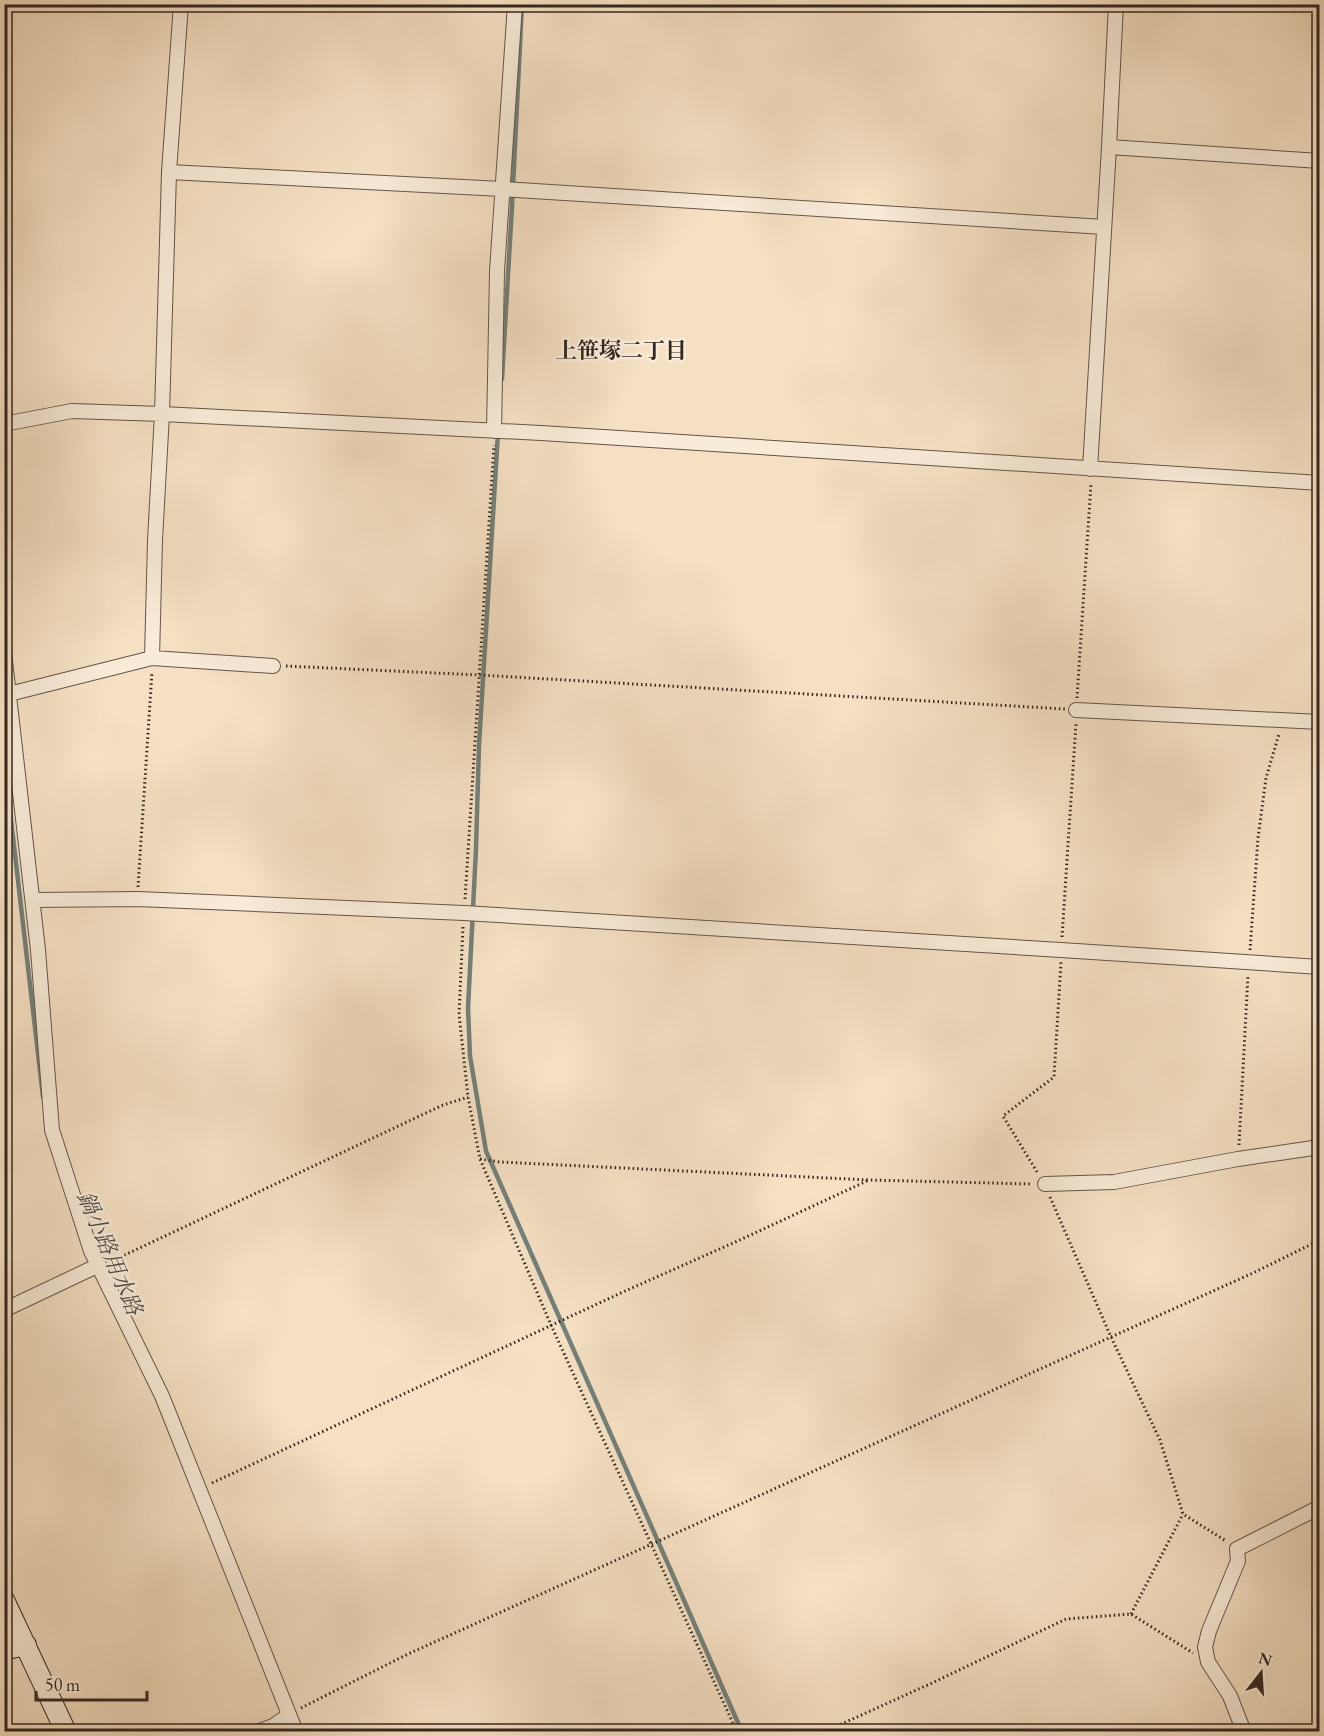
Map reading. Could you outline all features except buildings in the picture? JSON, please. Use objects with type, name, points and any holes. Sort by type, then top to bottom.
[{"type":"main road","points":[[4,1600],[66,1731]]},
{"type":"main road","points":[[4,1651],[26,1645]]},
{"type":"street","points":[[152,658],[169,172],[181,4]]},
{"type":"street","points":[[494,431],[497,271],[515,4]]},
{"type":"street","points":[[1091,469],[1116,4]]},
{"type":"street","points":[[1109,147],[1320,161]]},
{"type":"street","points":[[169,172],[502,189],[1104,227]]},
{"type":"street","points":[[4,424],[72,411],[162,414],[565,434],[1320,483]]},
{"type":"street","points":[[4,652],[33,900],[52,1130],[91,1251],[162,1396],[296,1731]]},
{"type":"street","points":[[7,693],[152,658],[273,666]]},
{"type":"street","points":[[1076,710],[1320,723]]},
{"type":"street","points":[[33,900],[138,899],[464,914],[1320,967]]},
{"type":"street","points":[[1045,1184],[1107,1182],[1320,1147]]},
{"type":"street","points":[[4,1310],[99,1265]]},
{"type":"street","points":[[1244,1731],[1230,1696],[1208,1662],[1205,1647],[1209,1631],[1238,1561],[1237,1549],[1320,1507]]},
{"type":"street","points":[[258,1731],[273,1726],[289,1714]]},
{"type":"path","points":[[494,431],[459,1014],[468,1097],[480,1159],[551,1325],[736,1731]]},
{"type":"path","points":[[1091,469],[1054,1077],[1003,1116],[1045,1184],[1111,1337],[1160,1440],[1183,1515],[1237,1549]]},
{"type":"path","points":[[138,899],[152,658]]},
{"type":"path","points":[[273,666],[479,675],[1076,710]]},
{"type":"path","points":[[1238,1160],[1258,838],[1266,778],[1282,721]]},
{"type":"path","points":[[99,1265],[125,1256],[443,1105],[468,1097]]},
{"type":"path","points":[[480,1159],[500,1162],[869,1180],[1045,1184]]},
{"type":"path","points":[[199,1488],[869,1180]]},
{"type":"path","points":[[289,1714],[408,1654],[1253,1273],[1320,1240]]},
{"type":"path","points":[[1131,1614],[1183,1515]]},
{"type":"path","points":[[824,1731],[932,1683],[1066,1619],[1131,1614],[1208,1662]]},
{"type":"waterway","points":[[502,379],[522,4]]},
{"type":"waterway","points":[[498,433],[479,745],[468,1008],[470,1056],[486,1151],[742,1732]]},
{"type":"waterway","name":"鍋小路用水路","points":[[4,759],[43,1097]]},
{"type":"district","name":"上笹塚二丁目","points":[[621,350]]}]
